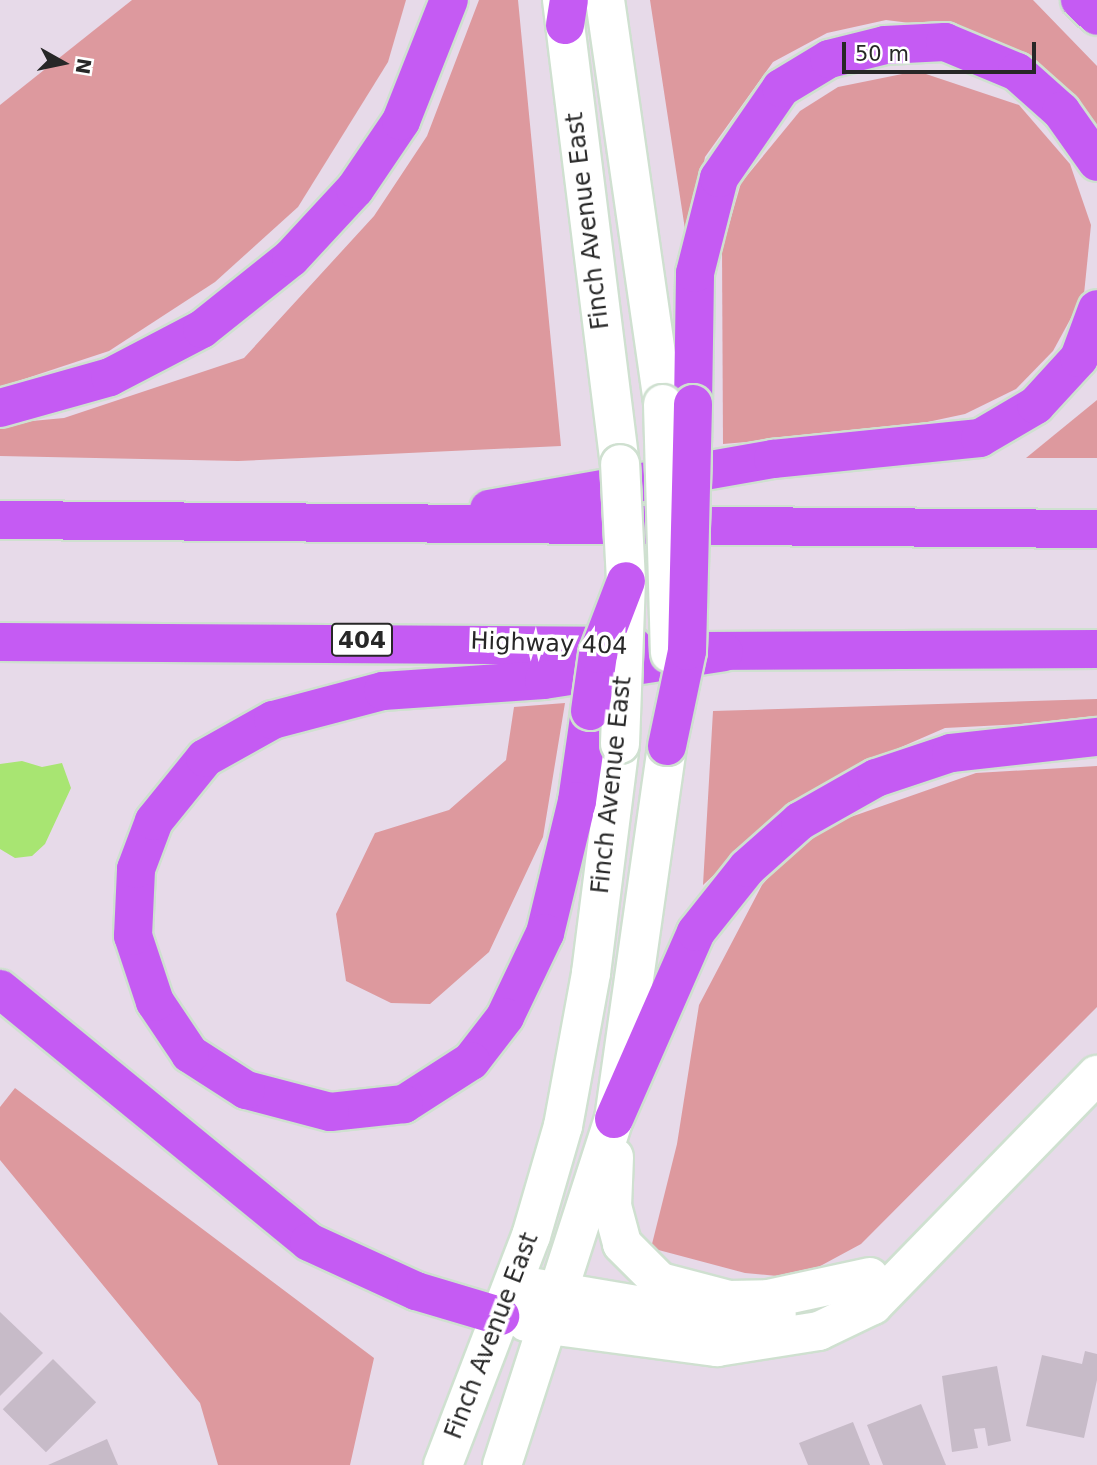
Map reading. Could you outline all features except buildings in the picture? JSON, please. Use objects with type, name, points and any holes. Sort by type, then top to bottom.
[{"type":"highway","points":[[0,408],[110,377],[202,329],[291,258],[355,189],[401,121],[449,0]]},
{"type":"highway","points":[[1080,0],[1097,16]]},
{"type":"highway","points":[[667,746],[687,652],[678,404],[695,273],[719,178],[781,88],[829,59],[885,45],[945,43],[1017,72],[1061,111],[1097,162]]},
{"type":"highway","points":[[388,527],[773,459],[980,438],[1037,405],[1079,358],[1097,309]]},
{"type":"highway","points":[[0,520],[388,527],[1097,528]]},
{"type":"highway","points":[[626,581],[598,654],[590,711],[574,814],[545,933],[505,1017],[471,1060],[404,1104],[330,1112],[247,1090],[190,1054],[155,1002],[133,936],[136,869],[154,821],[205,758],[273,720],[383,691],[544,680],[724,652]]},
{"type":"highway","name":"Highway 404","points":[[0,642],[557,642],[724,652],[1097,649]]},
{"type":"highway","points":[[614,1119],[695,932],[747,868],[800,821],[876,778],[951,753],[1097,737]]},
{"type":"highway","points":[[0,989],[309,1242],[416,1291],[505,1300]]},
{"type":"main road","name":"Finch Avenue East","points":[[605,0],[678,404]]},
{"type":"main road","name":"Finch Avenue East","points":[[443,1465],[505,1300],[563,1126],[579,1047],[620,744],[626,581],[618,422],[565,8]]},
{"type":"main road","name":"Finch Avenue East","points":[[502,1465],[555,1310],[614,1119],[667,746]]},
{"type":"main road","points":[[505,1300],[717,1347],[769,1342],[819,1331],[873,1305],[1097,1075]]},
{"type":"main road","points":[[614,1119],[612,1206],[622,1244],[660,1282],[729,1300],[768,1300],[870,1277]]},
{"type":"main road","points":[[555,1310],[725,1320],[806,1309],[920,1255]]},
{"type":"shaded area","points":[[132,0],[406,0],[388,62],[298,207],[215,282],[109,351],[0,387],[0,105]]},
{"type":"shaded area","points":[[479,0],[518,0],[561,446],[238,461],[0,456],[0,424],[64,418],[244,358],[374,216],[427,136]]},
{"type":"shaded area","points":[[650,0],[1033,0],[1097,66],[1097,125],[1058,81],[1005,46],[950,28],[886,20],[827,33],[773,62],[705,157],[688,249]]},
{"type":"shaded area","points":[[917,71],[1019,105],[1070,164],[1091,225],[1084,294],[1053,351],[1016,389],[965,414],[890,430],[723,444],[722,249],[741,183],[800,111],[838,87]]},
{"type":"shaded area","points":[[1097,400],[1097,458],[1026,458]]},
{"type":"shaded area","points":[[1097,699],[1097,720],[945,728],[846,771],[772,822],[703,885],[713,711]]},
{"type":"shaded area","points":[[565,703],[543,837],[489,952],[430,1004],[391,1003],[346,981],[336,914],[375,833],[449,810],[506,760],[514,707]]},
{"type":"shaded area","points":[[22,761],[42,767],[62,763],[71,788],[45,844],[32,856],[15,858],[0,849],[0,764]]},
{"type":"shaded area","points":[[1097,766],[1097,1007],[861,1244],[798,1278],[745,1273],[651,1248],[677,1144],[699,1005],[762,885],[808,832],[976,773]]},
{"type":"shaded area","points":[[15,1088],[374,1358],[350,1465],[218,1465],[200,1403],[0,1160],[0,1107]]}]
